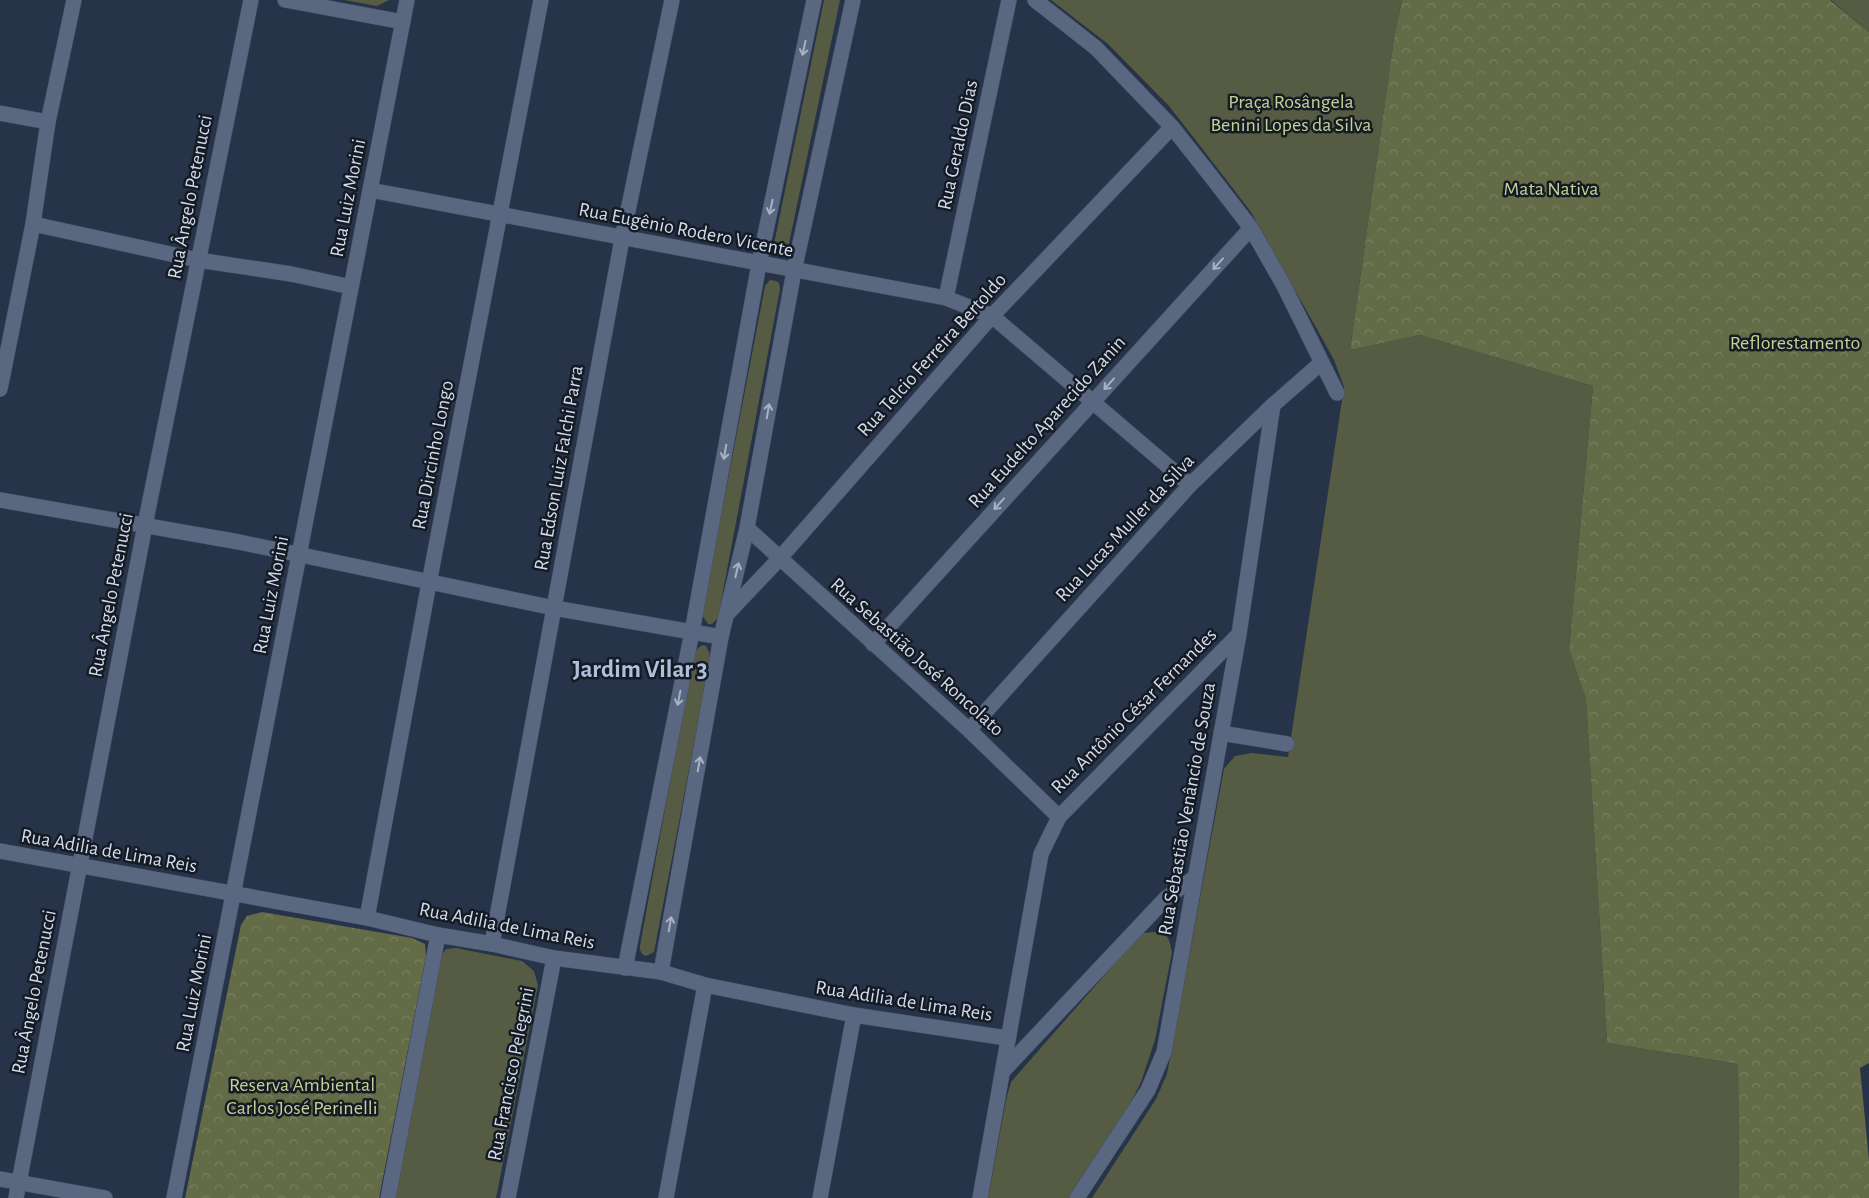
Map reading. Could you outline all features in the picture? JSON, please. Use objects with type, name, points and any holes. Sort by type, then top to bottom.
[{"type":"street","points":[[0,389],[33,224],[48,122],[74,0]]},
{"type":"street","name":"Rua Ângelo Petenucci","points":[[16,1198],[145,525],[251,0]]},
{"type":"street","points":[[285,0],[403,22]]},
{"type":"street","name":"Rua Luiz Morini","points":[[174,1198],[407,0]]},
{"type":"street","name":"Rua Dircinho Longo","points":[[367,918],[541,0]]},
{"type":"street","name":"Rua Edson Luiz Falchi Parra","points":[[492,944],[622,239],[672,0]]},
{"type":"street","points":[[625,968],[692,632],[759,264],[814,0]]},
{"type":"street","points":[[661,972],[721,637],[747,528],[794,271],[853,0]]},
{"type":"street","name":"Rua Geraldo Dias","points":[[946,298],[1009,0]]},
{"type":"street","points":[[1035,0],[1096,48],[1172,127],[1251,228],[1284,286],[1337,393]]},
{"type":"street","points":[[0,112],[48,122]]},
{"type":"street","name":"Rua Telcio Ferreira Bertoldo","points":[[727,614],[780,558],[992,316],[1172,127]]},
{"type":"street","name":"Rua Eugênio Rodero Vicente","points":[[370,190],[622,239],[946,298],[992,316],[1190,484]]},
{"type":"street","points":[[33,224],[198,260],[291,274],[351,287]]},
{"type":"street","name":"Rua Eudelto Aparecido Zanin","points":[[873,644],[1251,228]]},
{"type":"street","name":"Rua Lucas Muller da Silva","points":[[969,730],[1190,484],[1273,405],[1321,363]]},
{"type":"street","name":"Rua Sebastião Venâncio de Souza","points":[[1077,1198],[1148,1090],[1164,1052],[1239,634],[1273,405]]},
{"type":"street","points":[[0,500],[300,554],[429,583],[554,608],[721,637]]},
{"type":"street","name":"Rua Sebastião José Roncolato","points":[[747,528],[969,730],[1059,817]]},
{"type":"street","name":"Rua Antônio César Fernandes","points":[[980,1198],[1041,854],[1059,817],[1239,634]]},
{"type":"street","points":[[1220,733],[1287,744]]},
{"type":"street","name":"Rua Adilia de Lima Reis","points":[[0,851],[367,918],[438,935],[492,944],[554,958],[661,972],[705,985],[854,1015],[1007,1038]]},
{"type":"street","points":[[1003,1071],[1166,898],[1194,878]]},
{"type":"street","points":[[388,1198],[438,935]]},
{"type":"street","name":"Rua Francisco Pelegrini","points":[[508,1198],[554,958]]},
{"type":"street","points":[[666,1198],[705,985]]},
{"type":"street","points":[[820,1198],[854,1015]]},
{"type":"street","points":[[0,1179],[105,1198]]},
{"type":"green space","points":[[344,0],[389,0],[377,6]]},
{"type":"green space","points":[[824,0],[840,0],[788,248],[780,253],[775,249],[774,244]]},
{"type":"green space","name":"Praça Rosângela Benini Lopes da Silva","points":[[1051,0],[1402,0],[1394,38],[1350,350],[1420,335],[1593,386],[1569,650],[1586,699],[1607,1043],[1738,1064],[1739,1198],[1092,1198],[1156,1099],[1167,1074],[1224,769],[1235,756],[1252,753],[1288,757],[1344,387],[1334,360],[1251,212],[1169,106],[1108,44]]},
{"type":"green space","points":[[1402,0],[1830,0],[1869,32],[1869,1063],[1860,1068],[1869,1160],[1869,1198],[1739,1198],[1738,1064],[1607,1043],[1586,699],[1569,650],[1593,386],[1420,335],[1350,350],[1394,38]]},
{"type":"green space","points":[[1831,0],[1869,0],[1869,32]]},
{"type":"green space","points":[[770,280],[779,283],[780,289],[718,618],[712,624],[708,624],[702,615],[765,286]]},
{"type":"green space","points":[[703,645],[706,646],[709,652],[710,660],[654,952],[646,956],[641,953],[640,946],[693,655]]},
{"type":"green space","name":"Reserva Ambiental Carlos José Perinelli","points":[[262,912],[412,938],[425,944],[426,957],[379,1198],[185,1198],[241,925],[247,916]]},
{"type":"green space","points":[[1155,932],[1166,936],[1172,952],[1155,1040],[1141,1082],[1130,1104],[1069,1198],[988,1198],[1011,1082],[1131,945],[1144,933]]},
{"type":"green space","name":"Reserva Ambiental Carlos José Perinelli","points":[[456,948],[522,961],[534,971],[538,985],[496,1198],[394,1198],[438,960],[446,949]]},
{"type":"district","name":"Jardim Vilar 3","points":[[640,669]]},
{"type":"park label","name":"Mata Nativa","points":[[1551,189]]},
{"type":"park label","name":"Reflorestamento","points":[[1795,343]]}]
